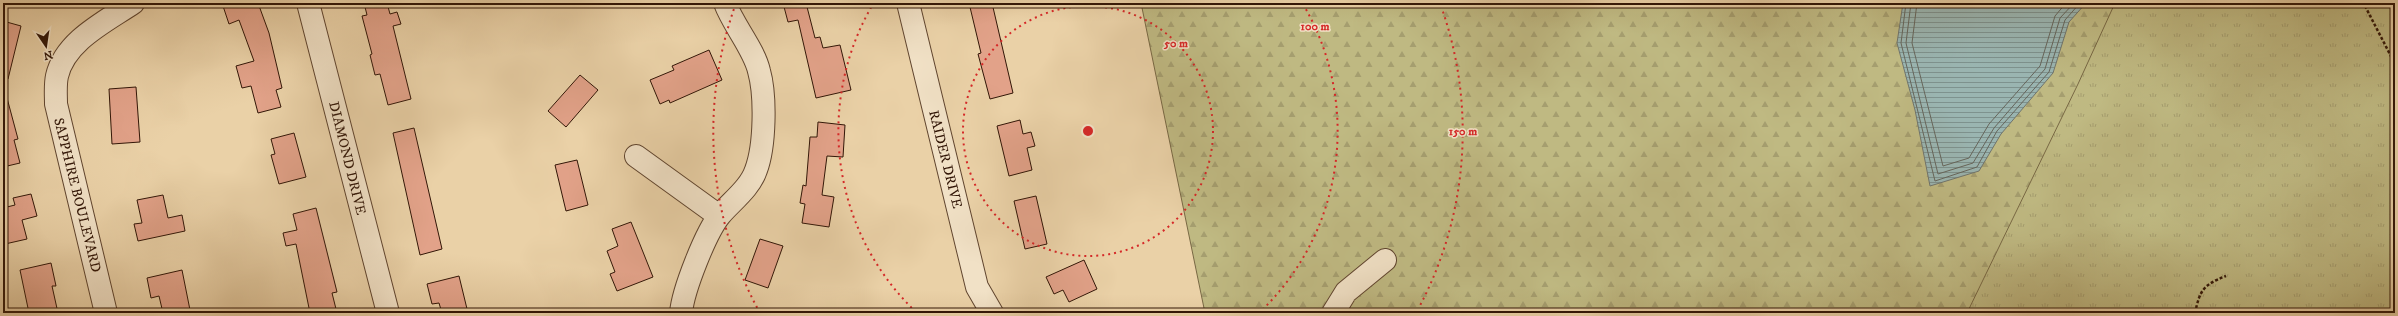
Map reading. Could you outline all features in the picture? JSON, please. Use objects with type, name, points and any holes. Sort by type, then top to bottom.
[{"type":"street","name":"SAPPHIRE BOULEVARD","points":[[106,313],[56,104],[57,76],[67,56],[82,38],[133,3]]},
{"type":"street","name":"DIAMOND DRIVE","points":[[308,3],[388,313]]},
{"type":"street","points":[[681,313],[682,300],[694,266],[719,216],[738,197],[756,171],[764,123],[759,70],[725,3]]},
{"type":"street","name":"RAIDER DRIVE","points":[[908,3],[977,287],[992,313]]},
{"type":"street","points":[[636,156],[719,216]]},
{"type":"street","points":[[1333,313],[1346,292],[1385,260]]},
{"type":"path","points":[[2365,6],[2395,64]]},
{"type":"path","points":[[2194,313],[2199,295],[2209,282],[2226,276]]},
{"type":"green space","points":[[1141,3],[2115,3],[2078,84],[1967,313],[1205,313]]},
{"type":"green space","points":[[1977,3],[2395,3],[2395,313],[1892,313]]},
{"type":"water","points":[[1903,3],[2086,3],[2069,22],[2053,73],[2001,134],[1979,171],[1930,186],[1915,110],[1897,43]]},
{"type":"building","points":[[232,3],[258,3],[269,33],[282,88],[276,90],[281,107],[258,113],[251,86],[242,88],[236,66],[254,61],[239,20],[229,24],[223,6]]},
{"type":"building","points":[[364,3],[387,3],[390,14],[397,12],[401,24],[393,26],[411,99],[388,105],[380,74],[375,75],[370,55],[372,54],[362,16],[367,15]]},
{"type":"building","points":[[783,3],[806,3],[815,38],[820,37],[823,48],[840,45],[851,90],[816,98],[798,20],[788,22]]},
{"type":"building","points":[[969,3],[992,3],[1013,93],[990,99],[978,54],[981,53]]},
{"type":"building","points":[[3,21],[21,26],[8,79],[3,78]]},
{"type":"building","points":[[709,50],[722,80],[670,103],[669,100],[660,104],[650,80],[674,70],[672,66]]},
{"type":"building","points":[[580,75],[598,90],[566,127],[548,111]]},
{"type":"building","points":[[136,87],[140,142],[112,144],[109,89]]},
{"type":"building","points":[[7,98],[18,139],[14,140],[20,163],[3,167],[3,99]]},
{"type":"building","points":[[1020,120],[1023,134],[1031,132],[1035,146],[1027,148],[1032,170],[1009,176],[997,126]]},
{"type":"building","points":[[818,122],[845,125],[843,157],[827,156],[822,195],[834,197],[829,227],[802,223],[805,204],[800,203],[803,185],[806,186],[810,137],[817,137]]},
{"type":"building","points":[[414,128],[442,249],[420,255],[393,133]]},
{"type":"building","points":[[294,133],[306,177],[279,184],[271,155],[275,154],[271,139]]},
{"type":"building","points":[[577,160],[588,205],[566,211],[555,165]]},
{"type":"building","points":[[31,194],[37,216],[22,220],[27,239],[5,244],[3,208],[15,205],[13,198]]},
{"type":"building","points":[[163,195],[168,218],[182,215],[185,231],[138,241],[134,224],[142,223],[137,200]]},
{"type":"building","points":[[1036,196],[1047,244],[1025,249],[1014,201]]},
{"type":"building","points":[[316,208],[337,292],[332,293],[337,313],[310,313],[296,244],[286,246],[283,233],[297,230],[293,214]]},
{"type":"building","points":[[631,222],[653,277],[617,291],[610,274],[615,272],[607,251],[618,246],[612,229]]},
{"type":"building","points":[[760,239],[783,246],[768,288],[745,280]]},
{"type":"building","points":[[1084,260],[1097,289],[1069,302],[1063,290],[1054,294],[1046,277]]},
{"type":"building","points":[[51,263],[56,286],[52,286],[58,313],[29,313],[20,270]]},
{"type":"building","points":[[182,270],[190,310],[163,313],[159,296],[151,298],[147,278]]},
{"type":"building","points":[[459,276],[468,313],[442,313],[439,303],[432,304],[427,284]]}]
